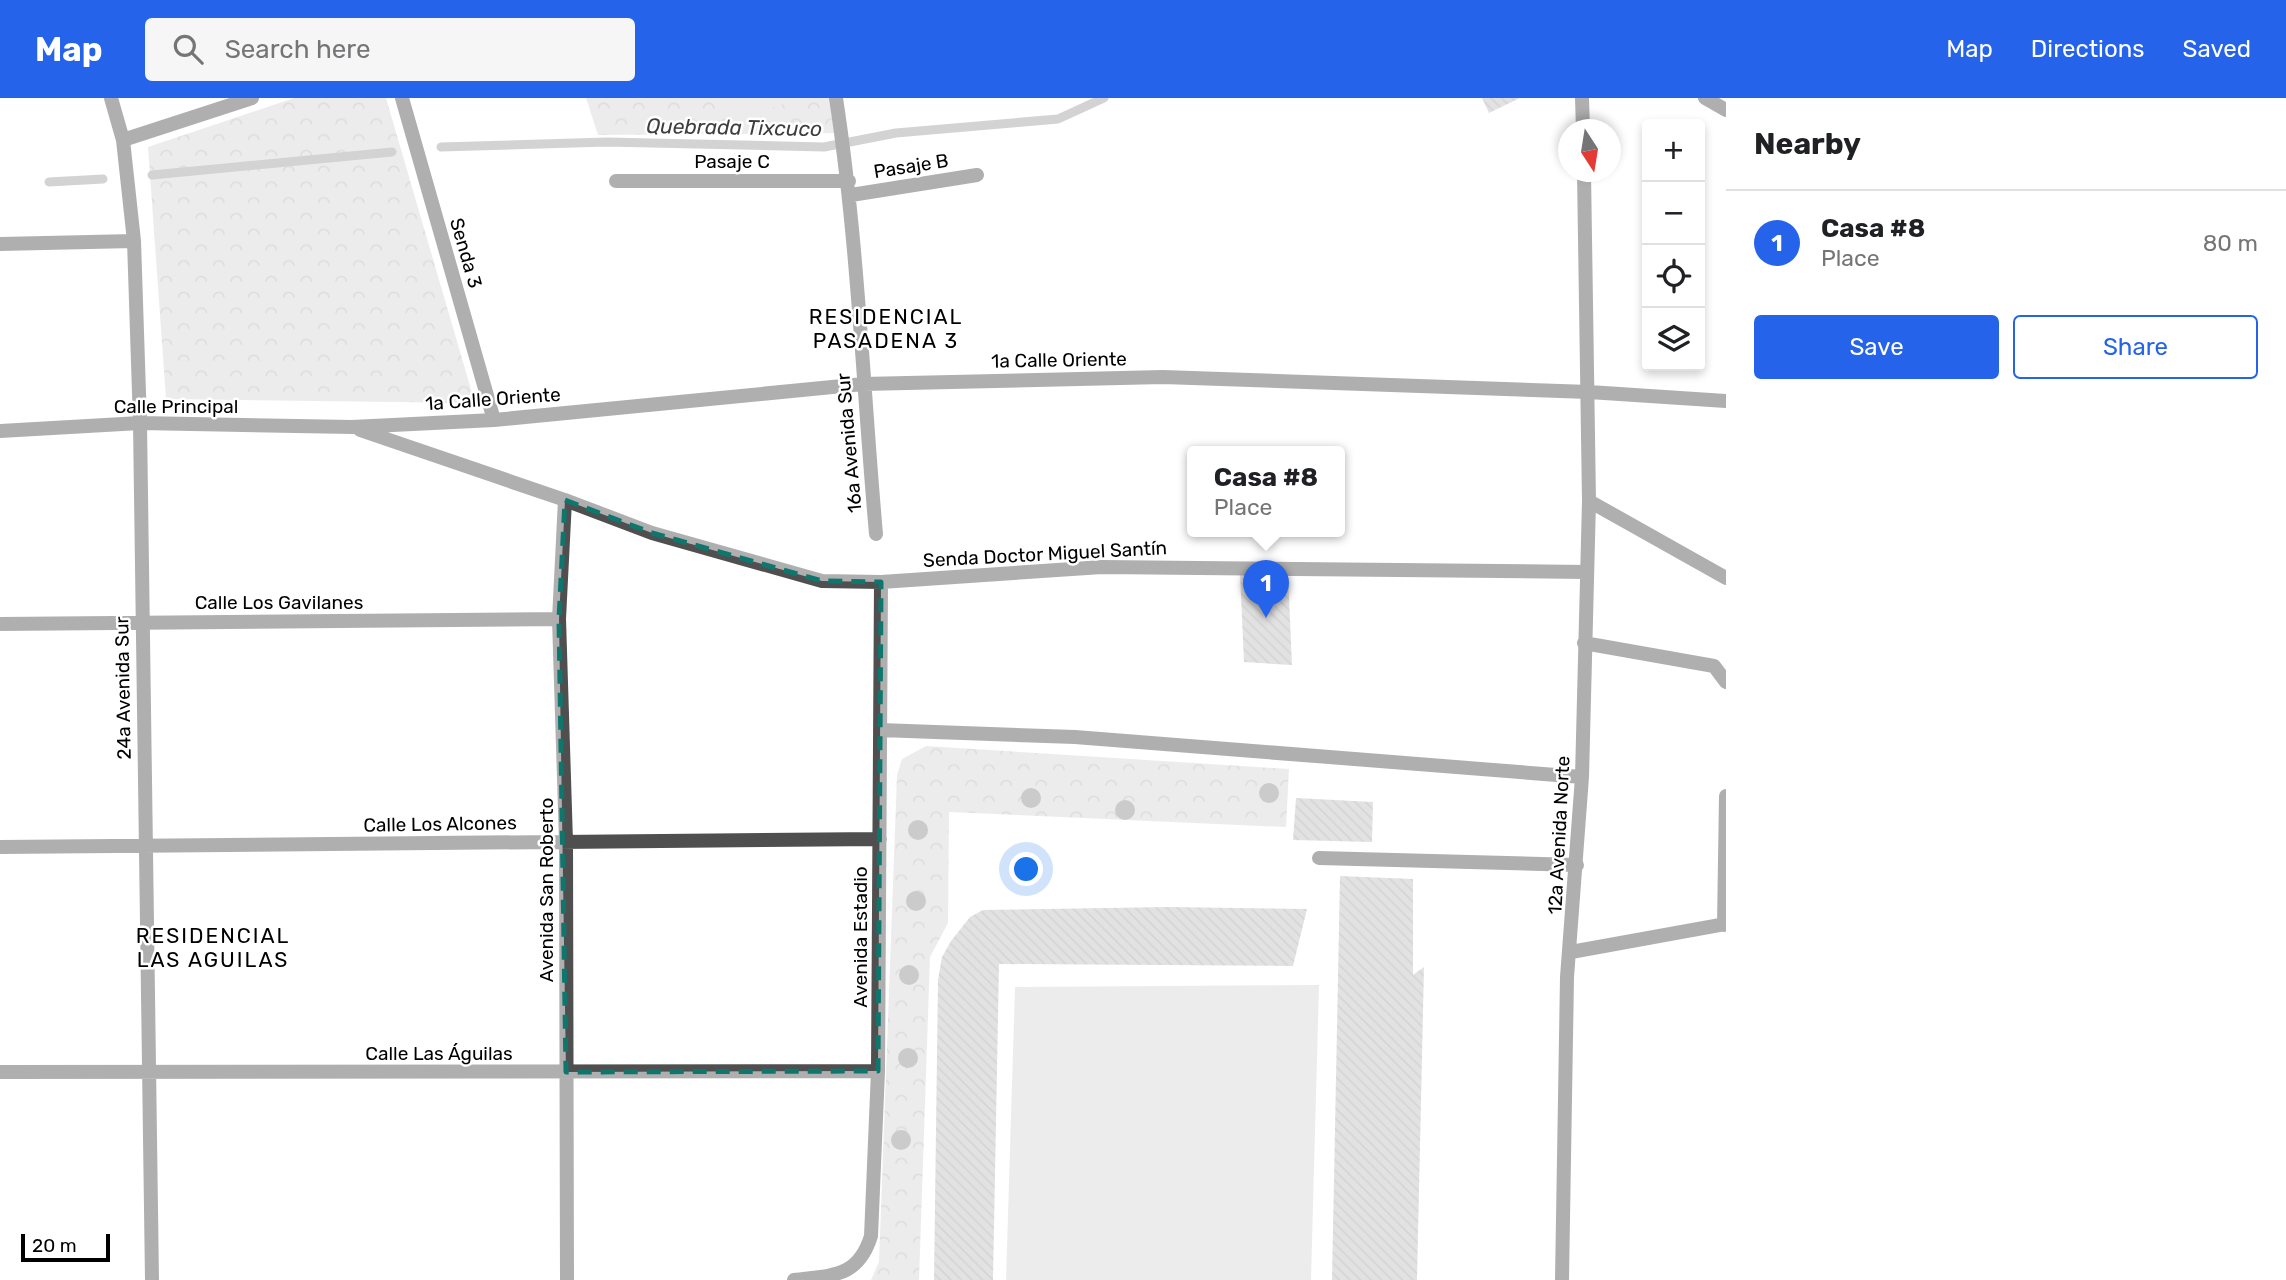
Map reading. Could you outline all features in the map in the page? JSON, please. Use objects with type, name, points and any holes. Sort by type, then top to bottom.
[{"type":"street","name":"24a Avenida Sur","points":[[111,98],[123,140],[134,241],[140,424],[152,1280]]},
{"type":"street","points":[[123,140],[252,98]]},
{"type":"street","name":"Senda 3","points":[[402,98],[494,420]]},
{"type":"street","name":"16a Avenida Sur","points":[[836,98],[849,181],[876,534]]},
{"type":"street","points":[[1582,98],[1583,119]]},
{"type":"street","points":[[1704,98],[1726,110]]},
{"type":"street","name":"Pasaje B","points":[[849,181],[977,175]]},
{"type":"street","name":"Pasaje C","points":[[616,181],[849,181]]},
{"type":"street","name":"12a Avenida Norte","points":[[1562,1280],[1567,977],[1571,952],[1582,777],[1589,501],[1584,182]]},
{"type":"street","points":[[0,243],[134,241]]},
{"type":"street","name":"1a Calle Oriente","points":[[352,428],[494,420],[863,384],[1163,377],[1589,392],[1726,401]]},
{"type":"street","name":"Calle Principal","points":[[0,431],[140,424],[352,428]]},
{"type":"street","name":"Senda Doctor Miguel Santín","points":[[352,428],[565,500],[652,533],[822,581],[881,582],[1102,567],[1587,572]]},
{"type":"street","name":"Avenida San Roberto","points":[[565,500],[559,619],[566,842],[568,1280]]},
{"type":"street","points":[[1589,501],[1726,578]]},
{"type":"street","name":"Avenida Estadio","points":[[794,1280],[836,1275],[865,1257],[871,1236],[878,1072],[881,582]]},
{"type":"street","name":"Calle Los Gavilanes","points":[[0,624],[559,619]]},
{"type":"street","points":[[1584,643],[1714,666],[1726,682]]},
{"type":"street","points":[[880,730],[1075,737],[1582,777]]},
{"type":"street","points":[[1571,952],[1725,924],[1726,796]]},
{"type":"street","name":"Calle Los Alcones","points":[[0,847],[880,839]]},
{"type":"street","points":[[1319,858],[1577,865]]},
{"type":"street","name":"Calle Las Águilas","points":[[0,1072],[878,1072]]},
{"type":"highlighted area","points":[[565,500],[652,533],[822,581],[881,582],[878,1071],[566,1072],[559,619]]},
{"type":"green space","points":[[294,98],[386,98],[475,403],[166,399],[148,147]]},
{"type":"green space","points":[[586,98],[836,98],[842,133],[598,135]]},
{"type":"green space","points":[[733,98],[801,98],[740,119]]},
{"type":"green space","points":[[926,746],[1289,769],[1286,827],[949,812],[948,923],[930,957],[919,1280],[871,1280],[879,1262],[897,775],[902,759]]},
{"type":"green space","points":[[1319,985],[1311,1280],[1006,1280],[1015,987]]},
{"type":"building","points":[[1482,98],[1520,98],[1489,113]]},
{"type":"building","points":[[1240,574],[1288,574],[1292,665],[1244,662]]},
{"type":"building","points":[[1296,798],[1373,802],[1372,842],[1293,840]]},
{"type":"building","points":[[1340,876],[1413,879],[1413,975],[1424,967],[1417,1280],[1332,1280]]},
{"type":"building","points":[[1168,907],[1307,909],[1293,966],[999,964],[993,1280],[934,1280],[938,980],[942,957],[951,941],[970,917],[983,910]]},
{"type":"waterway","name":"Quebrada Tixcuco","points":[[441,147],[607,142],[824,147],[896,133],[1058,119],[1104,98]]},
{"type":"waterway","name":"Quebrada Tixcuco","points":[[152,175],[392,152]]},
{"type":"waterway","name":"Quebrada Tixcuco","points":[[49,182],[103,179]]},
{"type":"place","name":"Casa #8","points":[[1266,618]]},
{"type":"district","name":"RESIDENCIAL PASADENA 3","points":[[886,328]]},
{"type":"district","name":"RESIDENCIAL LAS AGUILAS","points":[[213,947]]}]
